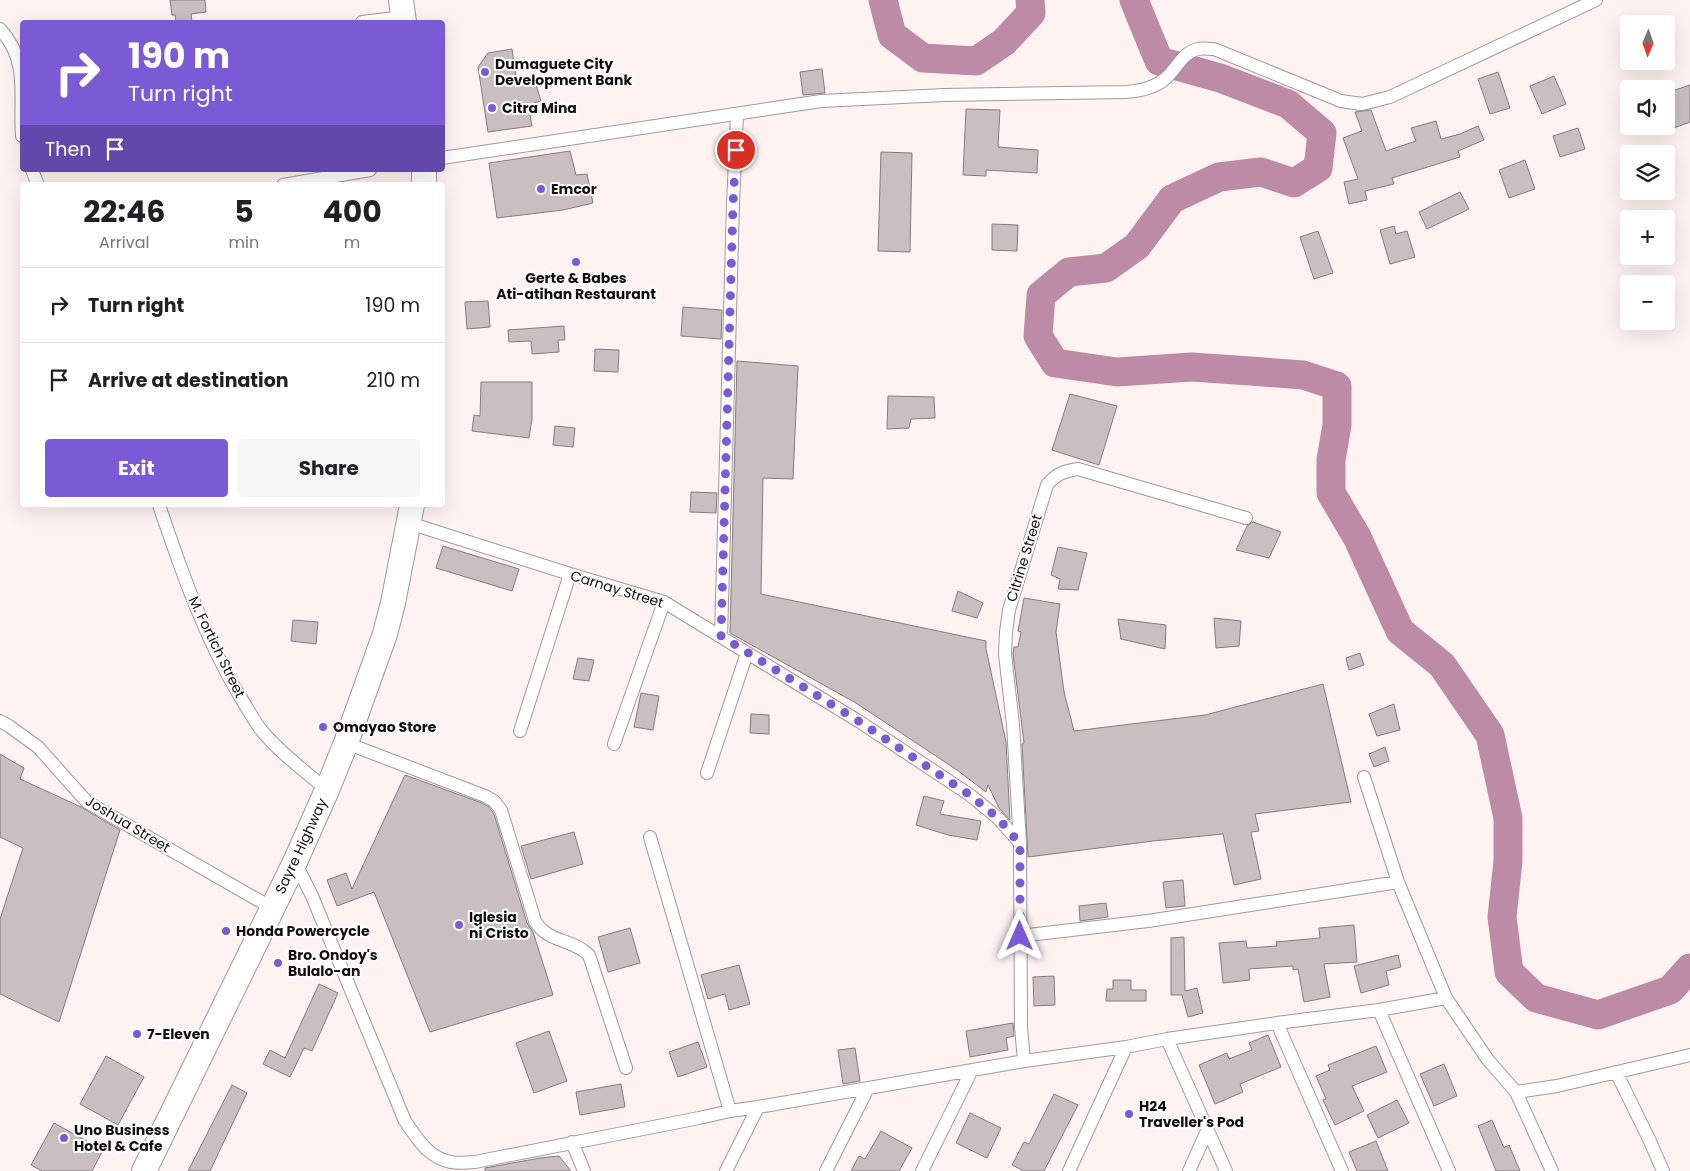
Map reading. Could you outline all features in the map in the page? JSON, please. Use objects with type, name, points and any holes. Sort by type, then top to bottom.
[{"type":"highway","name":"Sayre Highway","points":[[144,1171],[295,862],[327,790],[385,634],[393,603],[410,514]]},
{"type":"street","points":[[445,158],[821,101],[944,94],[1140,91],[1152,87],[1166,78],[1186,54],[1198,49],[1214,49],[1341,101],[1362,104],[1390,97],[1592,1]]},
{"type":"street","points":[[371,20],[403,13]]},
{"type":"street","points":[[0,29],[17,55],[20,65]]},
{"type":"street","points":[[721,636],[733,204],[738,115]]},
{"type":"street","points":[[300,182],[358,172]]},
{"type":"street","name":"Citrine Street","points":[[1020,844],[1013,725],[1005,654],[1006,632],[1009,610],[1047,484],[1054,476],[1078,469],[1246,518]]},
{"type":"street","name":"M. Fortich Street","points":[[160,507],[180,567],[208,636],[248,710],[275,746],[327,790]]},
{"type":"street","name":"Carnay Street","points":[[410,514],[570,574],[664,602],[860,722],[970,795],[998,818],[1020,844]]},
{"type":"street","points":[[520,730],[570,574]]},
{"type":"street","points":[[614,744],[664,602]]},
{"type":"street","points":[[707,773],[747,653]]},
{"type":"street","name":"Joshua Street","points":[[0,721],[10,726],[38,747],[87,802],[272,908]]},
{"type":"street","points":[[346,742],[484,796],[494,802],[501,810],[535,921],[540,930],[547,935],[580,947],[589,955],[626,1068]]},
{"type":"street","points":[[1364,777],[1398,882],[1446,998],[1488,1060],[1516,1092],[1552,1171]]},
{"type":"street","points":[[650,837],[730,1111]]},
{"type":"street","points":[[1020,844],[1021,1027],[1024,1060]]},
{"type":"street","points":[[295,862],[312,896],[405,1120],[418,1141],[429,1153],[451,1162],[475,1162],[730,1111],[1024,1060],[1379,1010],[1446,998]]},
{"type":"street","points":[[1020,936],[1148,921],[1398,882]]},
{"type":"street","points":[[1379,1010],[1449,1171]]},
{"type":"street","points":[[1277,1023],[1342,1171]]},
{"type":"street","points":[[1167,1039],[1226,1171]]},
{"type":"street","points":[[1069,1171],[1126,1047]]},
{"type":"street","points":[[1516,1092],[1557,1086],[1690,1054]]},
{"type":"street","points":[[922,1171],[972,1070]]},
{"type":"street","points":[[1616,1072],[1663,1171]]},
{"type":"street","points":[[826,1171],[868,1088]]},
{"type":"street","points":[[726,1171],[758,1107]]},
{"type":"street","points":[[1189,1171],[1207,1131]]},
{"type":"street","points":[[572,1142],[584,1171]]},
{"type":"building","points":[[170,0],[205,0],[206,12],[191,14],[192,20],[176,20],[175,15],[172,15]]},
{"type":"building","points":[[512,49],[517,84],[535,81],[541,101],[534,103],[536,114],[530,115],[532,126],[488,132],[478,67],[488,53]]},
{"type":"building","points":[[822,69],[825,93],[803,95],[800,72]]},
{"type":"building","points":[[1498,72],[1510,108],[1490,114],[1478,79]]},
{"type":"building","points":[[1554,76],[1566,104],[1542,114],[1530,86]]},
{"type":"building","points":[[1690,85],[1690,122],[1675,128],[1675,90]]},
{"type":"building","points":[[966,109],[1000,110],[998,147],[1038,150],[1037,173],[986,170],[986,176],[963,175]]},
{"type":"building","points":[[1371,110],[1386,151],[1416,141],[1411,128],[1436,121],[1441,139],[1460,134],[1478,126],[1484,140],[1458,151],[1460,157],[1392,178],[1394,184],[1365,191],[1367,200],[1349,204],[1344,182],[1358,179],[1343,138],[1362,131],[1355,112]]},
{"type":"building","points":[[1578,128],[1585,149],[1560,157],[1553,136]]},
{"type":"building","name":"Emcor","points":[[570,151],[576,175],[587,174],[593,203],[563,210],[497,218],[489,163]]},
{"type":"building","points":[[881,152],[912,153],[910,252],[878,251]]},
{"type":"building","points":[[1525,160],[1535,189],[1509,198],[1499,170]]},
{"type":"building","points":[[1460,192],[1469,209],[1427,229],[1419,212]]},
{"type":"building","points":[[992,224],[1018,225],[1017,251],[992,250]]},
{"type":"building","points":[[1394,226],[1396,234],[1407,231],[1415,257],[1390,264],[1380,230]]},
{"type":"building","points":[[1318,231],[1333,273],[1314,279],[1300,237]]},
{"type":"building","points":[[488,301],[490,327],[467,329],[465,302]]},
{"type":"building","points":[[683,307],[722,310],[721,339],[681,336]]},
{"type":"building","points":[[564,326],[565,340],[558,340],[559,352],[532,354],[531,341],[509,342],[508,330]]},
{"type":"building","points":[[595,349],[619,350],[618,372],[594,371]]},
{"type":"building","points":[[737,361],[798,366],[793,479],[763,478],[761,594],[986,641],[986,649],[1006,742],[1010,820],[999,808],[988,785],[986,792],[957,770],[856,703],[730,633]]},
{"type":"building","points":[[481,382],[532,382],[532,419],[529,438],[472,431],[474,415],[480,416]]},
{"type":"building","points":[[1070,394],[1117,406],[1099,465],[1052,450]]},
{"type":"building","points":[[888,396],[934,397],[935,418],[911,419],[909,428],[887,429]]},
{"type":"building","points":[[555,426],[575,428],[573,447],[553,445]]},
{"type":"building","points":[[691,492],[717,493],[716,513],[690,512]]},
{"type":"building","points":[[1253,522],[1281,532],[1269,558],[1236,550],[1247,526]]},
{"type":"building","points":[[443,546],[519,569],[512,591],[436,568]]},
{"type":"building","points":[[1058,547],[1087,553],[1078,590],[1058,589],[1060,579],[1051,575]]},
{"type":"building","points":[[958,591],[983,603],[977,618],[952,611]]},
{"type":"building","points":[[1024,598],[1060,604],[1056,632],[1064,692],[1074,731],[1205,715],[1323,684],[1351,802],[1255,814],[1259,831],[1251,832],[1261,879],[1234,885],[1223,834],[1028,857],[1022,744],[1024,743],[1013,654],[1014,647],[1018,647],[1021,632],[1018,631]]},
{"type":"building","points":[[1214,618],[1241,621],[1239,646],[1216,648]]},
{"type":"building","points":[[1118,619],[1166,625],[1165,649],[1121,639]]},
{"type":"building","points":[[293,620],[318,622],[316,644],[291,641]]},
{"type":"building","points":[[1360,653],[1364,665],[1349,670],[1346,658]]},
{"type":"building","points":[[578,658],[594,660],[589,681],[573,679]]},
{"type":"building","points":[[641,693],[659,696],[653,730],[634,727]]},
{"type":"building","points":[[1394,704],[1400,730],[1377,736],[1369,714]]},
{"type":"building","points":[[751,714],[769,715],[769,734],[750,733]]},
{"type":"building","points":[[1385,747],[1389,761],[1374,767],[1369,754]]},
{"type":"building","points":[[0,754],[24,768],[20,779],[81,807],[120,830],[59,1022],[0,994],[0,919],[23,848],[0,837]]},
{"type":"building","name":"Iglesia ni Cristo","points":[[405,775],[482,803],[489,807],[494,814],[527,923],[533,932],[553,995],[430,1032],[374,892],[337,906],[327,880],[346,873],[352,889]]},
{"type":"building","points":[[924,796],[944,801],[940,814],[981,821],[977,840],[948,835],[916,825]]},
{"type":"building","points":[[574,832],[583,864],[531,879],[521,846]]},
{"type":"building","points":[[1183,880],[1185,906],[1166,908],[1163,882]]},
{"type":"building","points":[[1106,903],[1108,917],[1080,921],[1079,906]]},
{"type":"building","points":[[1354,925],[1357,962],[1324,964],[1330,997],[1304,1002],[1298,969],[1293,970],[1293,966],[1249,969],[1250,980],[1223,983],[1219,943],[1246,941],[1247,948],[1277,946],[1276,942],[1320,938],[1319,928]]},
{"type":"building","points":[[630,928],[640,963],[608,972],[598,937]]},
{"type":"building","points":[[1184,937],[1185,991],[1197,988],[1203,1013],[1188,1017],[1182,995],[1171,995],[1171,938]]},
{"type":"building","points":[[1398,955],[1401,967],[1386,971],[1389,985],[1361,993],[1354,966]]},
{"type":"building","points":[[739,965],[750,1004],[729,1010],[725,994],[708,999],[701,975]]},
{"type":"building","points":[[1054,976],[1055,1005],[1034,1006],[1033,977]]},
{"type":"building","points":[[1113,980],[1131,980],[1131,990],[1146,990],[1146,1001],[1106,1001],[1107,989],[1113,989]]},
{"type":"building","points":[[319,984],[338,993],[312,1051],[304,1048],[290,1077],[263,1064],[270,1050],[285,1058]]},
{"type":"building","points":[[1013,1023],[1014,1036],[1006,1038],[1008,1050],[970,1057],[966,1031]]},
{"type":"building","points":[[549,1031],[567,1081],[534,1093],[516,1043]]},
{"type":"building","points":[[1268,1035],[1281,1067],[1240,1084],[1243,1092],[1215,1104],[1199,1065],[1227,1053],[1229,1059],[1252,1050],[1249,1043]]},
{"type":"building","points":[[698,1042],[707,1067],[678,1077],[669,1052]]},
{"type":"building","points":[[1376,1046],[1387,1072],[1352,1086],[1364,1111],[1335,1125],[1323,1100],[1326,1099],[1316,1076],[1330,1070],[1328,1065]]},
{"type":"building","points":[[855,1048],[860,1081],[843,1084],[838,1050]]},
{"type":"building","points":[[106,1056],[144,1077],[118,1125],[80,1104]]},
{"type":"building","points":[[1444,1064],[1457,1096],[1434,1106],[1420,1074]]},
{"type":"building","points":[[621,1084],[625,1107],[580,1115],[576,1092]]},
{"type":"building","points":[[232,1085],[247,1093],[210,1171],[188,1171]]},
{"type":"building","points":[[1054,1094],[1078,1105],[1044,1171],[1024,1171],[1012,1165],[1024,1142],[1029,1144]]},
{"type":"building","points":[[1397,1100],[1409,1123],[1378,1138],[1367,1115]]},
{"type":"building","points":[[970,1113],[1001,1128],[987,1158],[956,1143]]},
{"type":"building","points":[[1492,1120],[1504,1148],[1509,1145],[1520,1171],[1496,1171],[1478,1126]]},
{"type":"building","name":"Uno Business Hotel & Cafe","points":[[54,1123],[103,1150],[92,1171],[42,1171],[31,1165]]},
{"type":"building","points":[[881,1131],[912,1148],[899,1171],[851,1171],[859,1156],[865,1159]]},
{"type":"building","points":[[1376,1141],[1388,1171],[1357,1171],[1349,1152]]},
{"type":"building","points":[[559,1156],[571,1171],[485,1171],[485,1168]]},
{"type":"waterway","points":[[883,0],[892,35],[923,58],[976,61],[1004,42],[1031,13],[1030,0]]},
{"type":"waterway","points":[[1134,0],[1159,61],[1220,78],[1288,104],[1322,133],[1318,168],[1294,183],[1261,172],[1219,177],[1172,199],[1137,246],[1106,268],[1069,272],[1041,295],[1038,336],[1055,363],[1117,372],[1192,367],[1303,375],[1337,386],[1337,425],[1331,460],[1331,493],[1357,537],[1400,631],[1442,665],[1490,735],[1508,818],[1508,861],[1502,917],[1509,972],[1536,998],[1598,1015],[1670,990],[1690,968]]},
{"type":"place","name":"Dumaguete City Development Bank","points":[[485,72]]},
{"type":"place","name":"Citra Mina","points":[[492,108]]},
{"type":"place","name":"Emcor","points":[[541,189]]},
{"type":"place","name":"Gerte & Babes Ati-atihan Restaurant","points":[[576,262]]},
{"type":"place","name":"Omayao Store","points":[[323,727]]},
{"type":"place","name":"Iglesia ni Cristo","points":[[459,925]]},
{"type":"place","name":"Honda Powercycle","points":[[226,931]]},
{"type":"place","name":"Bro. Ondoy's Bulalo-an","points":[[278,963]]},
{"type":"place","name":"7-Eleven","points":[[137,1034]]},
{"type":"place","name":"H24 Traveller's Pod","points":[[1129,1114]]},
{"type":"place","name":"Uno Business Hotel & Cafe","points":[[64,1138]]},
{"type":"route","points":[[736,150],[721,636],[860,722],[970,795],[998,818],[1020,844],[1020,936]]}]
